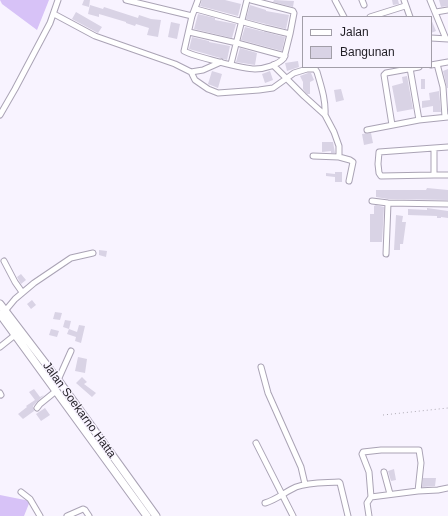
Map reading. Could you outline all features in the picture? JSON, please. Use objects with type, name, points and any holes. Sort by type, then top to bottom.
[{"type":"highway","name":"Jalan Soekarno Hatta","points":[[0,304],[2,312],[15,335],[147,516]]},
{"type":"highway","name":"Jalan Soekarno Hatta","points":[[2,312],[58,380],[156,516]]},
{"type":"street","points":[[0,115],[54,14],[58,0]]},
{"type":"street","points":[[126,0],[192,16]]},
{"type":"street","points":[[198,0],[196,9],[192,16],[184,48],[185,52],[254,69],[273,65],[281,61],[285,56],[294,11],[263,1],[251,0]]},
{"type":"street","points":[[231,64],[247,0]]},
{"type":"street","points":[[335,0],[343,16]]},
{"type":"street","points":[[430,0],[447,39],[432,38]]},
{"type":"street","points":[[372,16],[404,3],[410,16]]},
{"type":"street","points":[[196,9],[290,34]]},
{"type":"street","points":[[436,12],[448,10]]},
{"type":"street","points":[[54,14],[95,36],[162,59],[191,72],[198,82],[208,89],[218,93],[273,88],[294,73],[307,68],[315,69],[323,92],[326,106],[325,115]]},
{"type":"street","points":[[189,32],[285,56]]},
{"type":"street","points":[[191,72],[203,70],[221,62]]},
{"type":"street","points":[[432,65],[448,62]]},
{"type":"street","points":[[367,130],[419,120],[447,117],[437,64]]},
{"type":"street","points":[[273,65],[325,115],[334,132],[339,146],[339,157]]},
{"type":"street","points":[[392,125],[384,75],[386,73],[410,68],[419,120]]},
{"type":"street","points":[[448,146],[379,152],[378,164],[378,173],[381,176],[448,175]]},
{"type":"street","points":[[434,148],[434,175]]},
{"type":"street","points":[[313,156],[339,157],[350,160],[352,162],[349,181]]},
{"type":"street","points":[[372,201],[388,203],[448,204]]},
{"type":"street","points":[[386,254],[388,203]]},
{"type":"street","points":[[2,312],[22,292],[73,256],[85,255],[93,252]]},
{"type":"street","points":[[4,261],[22,292]]},
{"type":"street","points":[[0,347],[15,335]]},
{"type":"street","points":[[58,380],[71,351]]},
{"type":"street","points":[[261,367],[268,392],[301,467],[305,484]]},
{"type":"street","points":[[37,408],[56,391]]},
{"type":"street","points":[[256,443],[293,516]]},
{"type":"street","points":[[368,516],[367,503],[371,497],[369,472],[362,454],[364,452],[381,450],[419,450],[421,463],[418,491]]},
{"type":"street","points":[[384,472],[390,494]]},
{"type":"street","points":[[265,503],[271,502],[281,494],[305,484],[340,482],[348,516]]},
{"type":"street","points":[[371,497],[448,488]]},
{"type":"street","points":[[21,492],[30,499],[40,516]]},
{"type":"street","points":[[67,516],[83,509],[89,516]]},
{"type":"path","points":[[383,415],[448,408]]},
{"type":"shaded area","points":[[0,0],[49,0],[37,30],[2,4]]},
{"type":"shaded area","points":[[0,495],[30,501],[24,516],[0,516]]},
{"type":"building","points":[[84,0],[90,0],[89,7],[82,5]]},
{"type":"building","points":[[202,0],[225,0],[241,4],[238,16],[200,6]]},
{"type":"building","points":[[274,0],[294,1],[293,7],[273,2]]},
{"type":"building","points":[[392,0],[398,0],[399,4],[393,5]]},
{"type":"building","points":[[439,0],[448,0],[448,6],[441,7]]},
{"type":"building","points":[[90,5],[103,9],[104,7],[138,18],[139,15],[151,19],[161,20],[158,37],[147,35],[149,28],[136,24],[135,26],[99,14],[99,17],[88,14]]},
{"type":"building","points":[[250,5],[266,11],[289,15],[286,29],[246,19]]},
{"type":"building","points":[[76,12],[102,27],[98,33],[72,19]]},
{"type":"building","points":[[198,14],[215,18],[215,20],[236,24],[232,38],[194,29]]},
{"type":"building","points":[[432,21],[436,31],[432,33]]},
{"type":"building","points":[[171,22],[180,24],[177,39],[168,37]]},
{"type":"building","points":[[245,27],[285,37],[282,51],[241,40]]},
{"type":"building","points":[[192,37],[230,46],[227,60],[189,49]]},
{"type":"building","points":[[240,48],[257,53],[255,65],[236,62]]},
{"type":"building","points":[[298,61],[299,67],[287,71],[285,63]]},
{"type":"building","points":[[448,69],[448,88],[447,88],[443,71]]},
{"type":"building","points":[[212,71],[222,74],[218,88],[208,84]]},
{"type":"building","points":[[270,71],[273,80],[265,83],[262,74]]},
{"type":"building","points":[[311,73],[314,80],[310,82],[310,94],[307,94],[303,89],[303,82],[300,76]]},
{"type":"building","points":[[407,76],[413,109],[397,112],[392,86],[403,83],[402,77]]},
{"type":"building","points":[[421,79],[425,79],[425,89],[421,89]]},
{"type":"building","points":[[341,89],[344,100],[336,102],[334,90]]},
{"type":"building","points":[[439,91],[441,112],[433,112],[433,106],[422,108],[422,101],[430,100],[429,93]]},
{"type":"building","points":[[371,133],[373,143],[364,145],[362,134]]},
{"type":"building","points":[[322,142],[333,142],[335,153],[331,153],[331,151],[322,152]]},
{"type":"building","points":[[335,172],[342,172],[342,182],[335,182],[335,177],[326,176],[326,173],[335,174]]},
{"type":"building","points":[[427,188],[448,190],[448,200],[388,199],[376,197],[376,190],[426,190]]},
{"type":"building","points":[[374,206],[384,207],[382,242],[370,242],[370,214],[374,214]]},
{"type":"building","points":[[427,208],[448,211],[448,218],[408,215],[408,209],[427,210]]},
{"type":"building","points":[[396,215],[403,216],[402,222],[406,222],[403,244],[400,244],[400,250],[394,250]]},
{"type":"building","points":[[99,250],[107,251],[106,257],[99,255]]},
{"type":"building","points":[[21,274],[26,280],[21,284],[17,277]]},
{"type":"building","points":[[32,300],[36,305],[31,309],[27,304]]},
{"type":"building","points":[[55,312],[62,313],[60,320],[53,319]]},
{"type":"building","points":[[65,320],[71,321],[69,329],[63,327]]},
{"type":"building","points":[[79,325],[85,326],[81,343],[75,341],[76,337],[67,334],[69,329],[77,332]]},
{"type":"building","points":[[51,329],[59,331],[57,337],[49,335]]},
{"type":"building","points":[[78,357],[87,359],[85,373],[75,371]]},
{"type":"building","points":[[82,377],[87,382],[84,384],[96,393],[92,397],[76,383]]},
{"type":"building","points":[[34,389],[40,397],[44,395],[33,406],[34,411],[23,419],[18,414],[35,400],[29,392]]},
{"type":"building","points":[[45,408],[50,415],[41,421],[36,414]]},
{"type":"building","points":[[394,469],[396,480],[391,481],[388,471]]},
{"type":"building","points":[[423,478],[436,478],[435,486],[422,487]]}]
